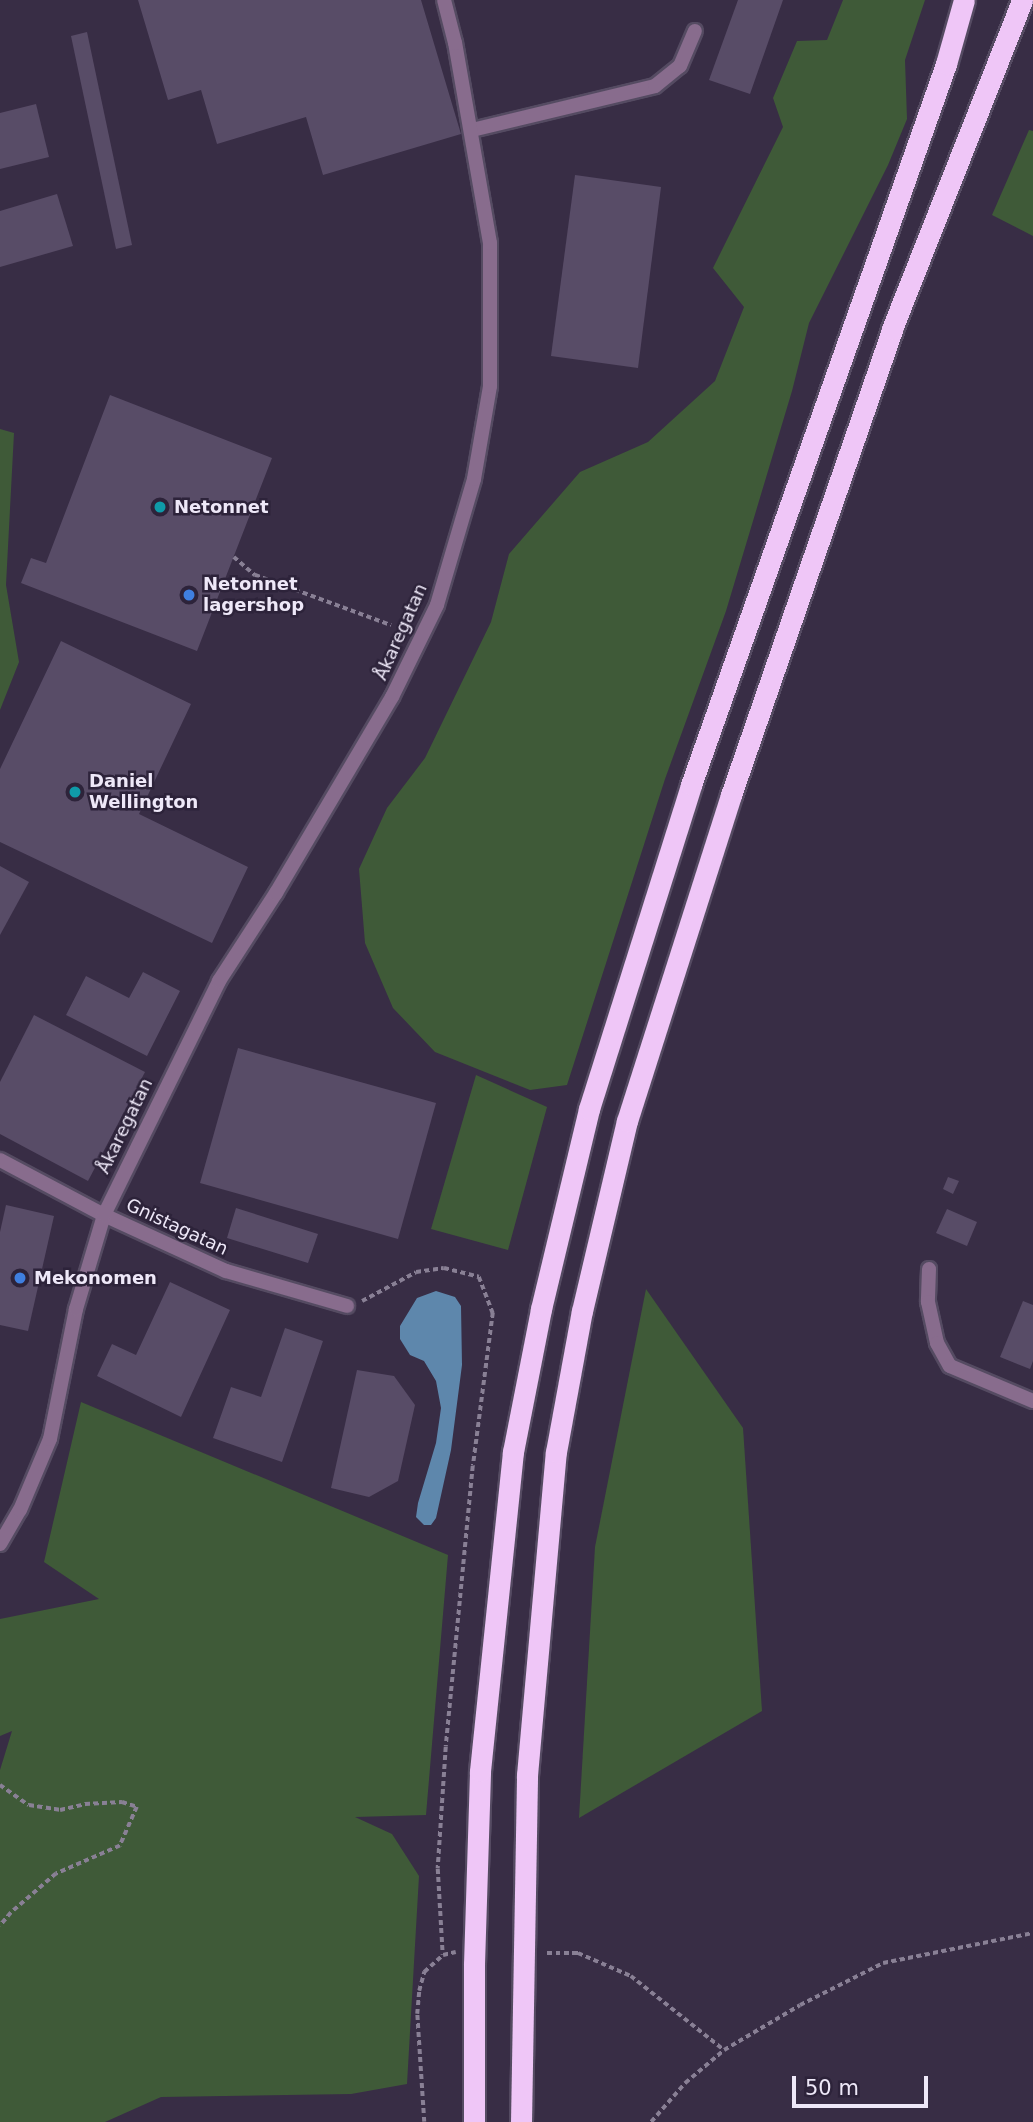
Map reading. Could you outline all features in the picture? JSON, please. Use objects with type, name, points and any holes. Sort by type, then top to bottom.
[{"type":"highway","points":[[474,2122],[480,1771],[513,1452],[541,1309],[589,1109],[687,798],[946,64],[964,0]]},
{"type":"highway","points":[[521,2122],[527,1775],[556,1452],[582,1311],[624,1135],[731,795],[883,355],[1022,0]]},
{"type":"street","name":"Åkaregatan","points":[[0,1544],[20,1510],[50,1439],[76,1309],[104,1215],[219,981],[276,893],[388,705],[437,605],[474,480],[490,386],[490,243],[472,130],[444,0]]},
{"type":"street","points":[[472,130],[655,86],[680,66],[695,32]]},
{"type":"street","name":"Gnistagatan","points":[[0,1160],[104,1215],[226,1271],[347,1306]]},
{"type":"street","points":[[929,1269],[930,1312],[937,1343],[950,1366],[1033,1401]]},
{"type":"path","points":[[234,557],[255,575],[391,625]]},
{"type":"path","points":[[347,1306],[374,1298],[416,1272],[444,1268],[479,1278],[493,1313],[473,1466],[446,1747],[438,1869],[443,1955]]},
{"type":"path","points":[[0,1785],[29,1805],[60,1810],[85,1804],[121,1802],[137,1807],[120,1846],[56,1874],[0,1926]]},
{"type":"path","points":[[651,2122],[685,2083],[724,2050],[800,2005],[883,1963],[1033,1933]]},
{"type":"path","points":[[424,2122],[417,2014],[419,1992],[424,1972],[443,1955],[461,1952]]},
{"type":"path","points":[[547,1952],[578,1953],[631,1976],[724,2050]]},
{"type":"green space","points":[[843,0],[925,0],[905,60],[907,119],[888,165],[809,323],[792,391],[726,611],[665,779],[567,1085],[530,1090],[435,1052],[393,1008],[365,943],[359,869],[387,808],[425,758],[491,622],[509,554],[580,472],[648,442],[715,381],[744,307],[713,268],[783,127],[773,98],[797,41],[827,40]]},
{"type":"green space","points":[[1029,130],[1033,131],[1033,236],[992,215]]},
{"type":"green space","points":[[0,429],[14,433],[6,585],[19,662],[0,710]]},
{"type":"green space","points":[[476,1075],[547,1107],[508,1250],[431,1229]]},
{"type":"green space","points":[[646,1289],[743,1428],[762,1711],[579,1818],[595,1547]]},
{"type":"green space","points":[[81,1402],[448,1555],[426,1815],[355,1817],[392,1834],[419,1876],[407,2084],[351,2094],[161,2097],[105,2122],[0,2122],[0,1770],[12,1731],[0,1736],[0,1619],[99,1599],[44,1562]]},
{"type":"water","points":[[436,1291],[455,1297],[461,1306],[462,1365],[451,1450],[436,1518],[431,1525],[424,1525],[416,1517],[418,1503],[436,1443],[441,1408],[436,1381],[424,1361],[410,1355],[400,1339],[400,1326],[417,1298]]},
{"type":"building","points":[[138,0],[421,0],[461,134],[323,175],[306,117],[217,144],[201,90],[168,100]]},
{"type":"building","points":[[738,0],[783,0],[750,94],[709,80]]},
{"type":"building","points":[[87,32],[132,245],[116,249],[71,36]]},
{"type":"building","points":[[36,104],[49,157],[0,169],[0,113]]},
{"type":"building","points":[[575,175],[661,187],[638,368],[551,356]]},
{"type":"building","points":[[57,194],[73,246],[0,267],[0,211]]},
{"type":"building","name":"Netonnet","points":[[110,395],[272,458],[197,651],[21,583],[31,558],[46,563]]},
{"type":"building","name":"Daniel Wellington","points":[[61,641],[191,704],[139,814],[248,867],[212,943],[0,842],[0,769]]},
{"type":"building","points":[[0,866],[29,882],[0,935]]},
{"type":"building","points":[[143,972],[180,991],[147,1056],[66,1015],[86,976],[129,998]]},
{"type":"building","points":[[34,1015],[145,1072],[88,1181],[0,1134],[0,1082]]},
{"type":"building","points":[[238,1048],[436,1103],[398,1239],[200,1183]]},
{"type":"building","points":[[948,1177],[959,1181],[953,1194],[943,1189]]},
{"type":"building","name":"Mekonomen","points":[[6,1205],[54,1216],[28,1331],[0,1325],[0,1232]]},
{"type":"building","points":[[236,1208],[318,1234],[308,1263],[227,1238]]},
{"type":"building","points":[[947,1209],[977,1222],[967,1246],[936,1233]]},
{"type":"building","points":[[170,1282],[230,1310],[181,1417],[97,1376],[112,1344],[136,1355]]},
{"type":"building","points":[[1023,1301],[1033,1305],[1033,1361],[1030,1369],[1000,1357]]},
{"type":"building","points":[[285,1328],[323,1341],[282,1462],[213,1438],[231,1387],[261,1397]]},
{"type":"building","points":[[357,1370],[394,1376],[415,1405],[398,1481],[369,1497],[331,1488]]},
{"type":"place","name":"Netonnet","points":[[160,507]]},
{"type":"place","name":"Netonnet lagershop","points":[[189,595]]},
{"type":"place","name":"Daniel Wellington","points":[[75,792]]},
{"type":"place","name":"Mekonomen","points":[[20,1278]]}]
